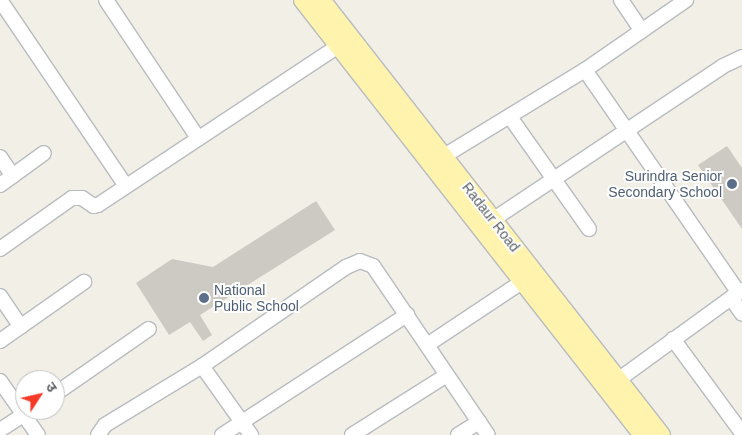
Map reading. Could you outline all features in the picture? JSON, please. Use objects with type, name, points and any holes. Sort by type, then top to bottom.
[{"type":"main road","name":"Radaur Road","points":[[303,0],[345,42],[444,156],[661,435]]},
{"type":"main road","name":"Radaur Road","points":[[321,0],[345,42],[522,282],[643,435]]},
{"type":"street","points":[[0,0],[126,186]]},
{"type":"street","points":[[106,0],[198,138]]},
{"type":"street","points":[[621,0],[642,31]]},
{"type":"street","points":[[444,156],[585,70],[686,0]]},
{"type":"street","points":[[0,249],[72,198],[82,198],[94,206],[345,42]]},
{"type":"street","points":[[494,219],[723,66],[742,57]]},
{"type":"street","points":[[585,70],[737,294],[742,314]]},
{"type":"street","points":[[510,117],[589,229]]},
{"type":"street","points":[[0,185],[44,153]]},
{"type":"street","points":[[0,157],[13,176]]},
{"type":"street","points":[[98,435],[105,425],[202,366],[346,267],[360,261],[374,266],[488,435]]},
{"type":"street","points":[[0,341],[84,282]]},
{"type":"street","points":[[427,345],[522,282]]},
{"type":"street","points":[[618,380],[737,294]]},
{"type":"street","points":[[0,296],[21,327]]},
{"type":"street","points":[[222,435],[406,316]]},
{"type":"street","points":[[65,387],[149,329]]},
{"type":"street","points":[[673,339],[742,433]]},
{"type":"street","points":[[202,366],[251,435]]},
{"type":"street","points":[[352,435],[447,375]]},
{"type":"street","points":[[0,382],[15,399]]},
{"type":"street","points":[[0,430],[16,420]]},
{"type":"street","points":[[31,420],[38,435]]},
{"type":"street","points":[[458,435],[479,422]]},
{"type":"building","points":[[727,146],[742,168],[742,229],[698,165]]},
{"type":"building","points":[[316,201],[335,230],[200,315],[212,335],[203,341],[190,322],[169,335],[136,283],[172,259],[213,267]]},
{"type":"place","name":"Surindra Senior Secondary School","points":[[732,184]]},
{"type":"place","name":"National Public School","points":[[204,298]]}]
